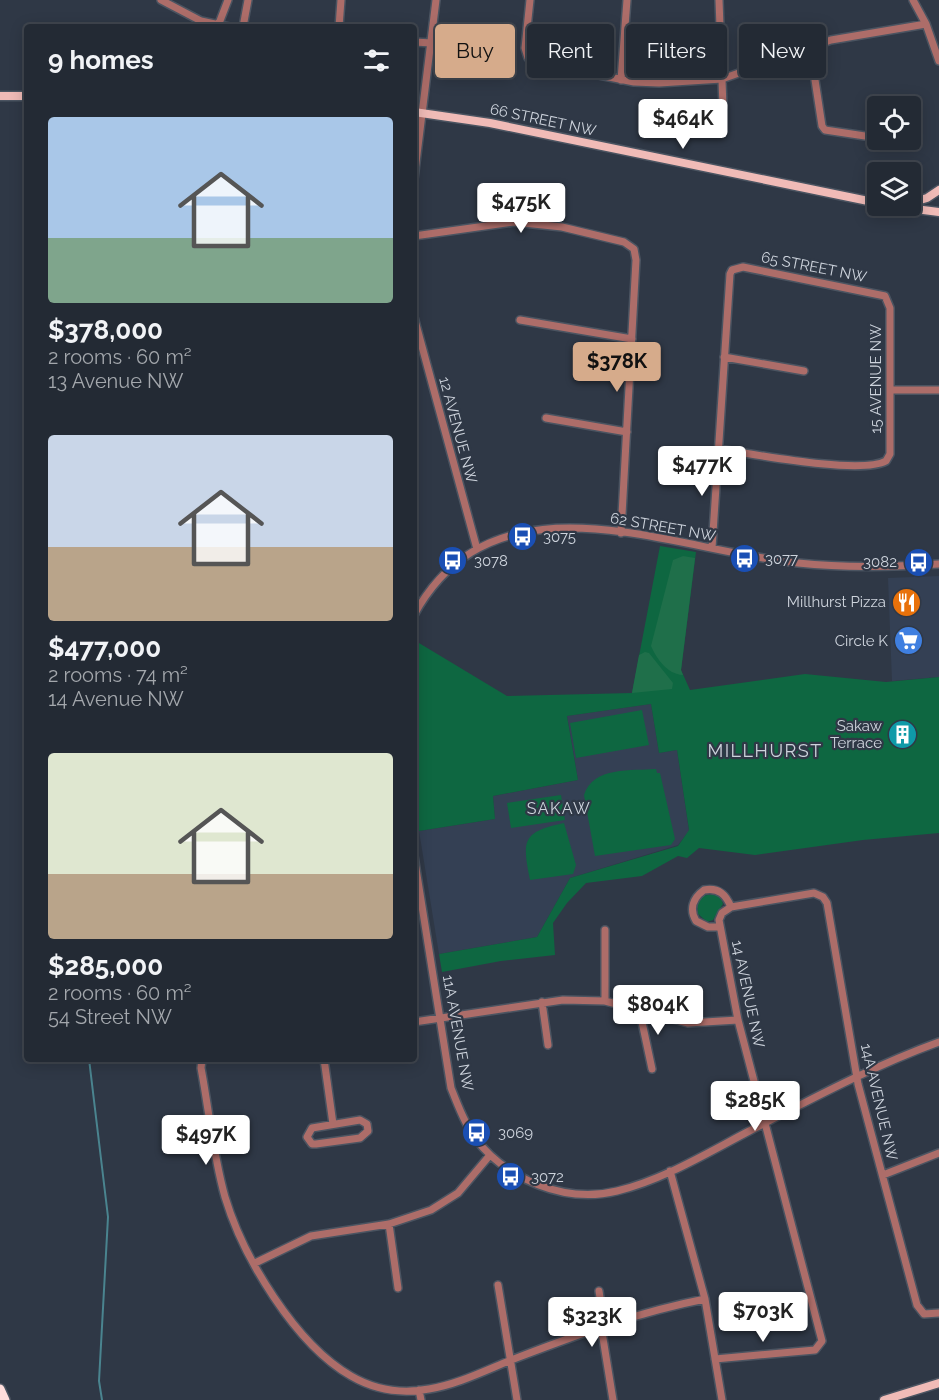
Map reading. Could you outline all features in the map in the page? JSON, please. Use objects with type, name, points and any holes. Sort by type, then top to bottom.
[{"type":"highway","points":[[0,1389],[5,1400]]},
{"type":"main road","points":[[0,96],[24,96]]},
{"type":"main road","name":"66 STREET NW","points":[[419,112],[501,125],[867,201]]},
{"type":"main road","points":[[921,201],[939,190]]},
{"type":"main road","points":[[921,210],[939,212]]},
{"type":"main road","points":[[884,1400],[939,1383]]},
{"type":"street","points":[[161,0],[211,24]]},
{"type":"street","points":[[219,24],[228,0]]},
{"type":"street","points":[[244,24],[248,0]]},
{"type":"street","points":[[339,24],[341,0]]},
{"type":"street","points":[[417,139],[419,112],[432,44],[436,0]]},
{"type":"street","points":[[530,0],[525,48],[528,58],[538,63],[621,80],[659,83],[722,79],[739,73]]},
{"type":"street","points":[[621,80],[627,0]]},
{"type":"street","points":[[719,0],[723,106]]},
{"type":"street","points":[[913,0],[926,24],[939,62]]},
{"type":"street","points":[[826,41],[926,24]]},
{"type":"street","points":[[417,42],[432,44]]},
{"type":"street","points":[[816,78],[825,130],[867,136]]},
{"type":"street","points":[[512,211],[514,222]]},
{"type":"street","points":[[417,236],[514,222],[561,227],[624,242],[634,249],[636,260],[621,533]]},
{"type":"street","name":"65 STREET NW","points":[[724,357],[730,274],[734,268],[743,267],[881,294],[886,298]]},
{"type":"street","name":"15 AVENUE NW","points":[[719,449],[809,464],[876,464],[886,460],[890,454],[890,309],[886,298]]},
{"type":"street","points":[[520,320],[632,339]]},
{"type":"street","name":"12 AVENUE NW","points":[[417,328],[477,549]]},
{"type":"street","points":[[712,548],[724,357],[804,371]]},
{"type":"street","points":[[890,390],[939,390]]},
{"type":"street","points":[[546,418],[627,432]]},
{"type":"street","name":"62 STREET NW","points":[[417,610],[431,588],[477,549],[500,537],[550,527],[586,527],[798,563],[901,566],[939,564]]},
{"type":"street","name":"11A AVENUE NW","points":[[417,873],[451,1089],[468,1127],[490,1155],[537,1185],[582,1194],[615,1192],[670,1171],[857,1078],[939,1042]]},
{"type":"street","name":"14 AVENUE NW","points":[[716,1359],[810,1351],[821,1345],[820,1331],[738,1020],[719,924],[708,927],[698,923],[693,914],[694,902],[701,892],[713,889],[723,893],[731,907]]},
{"type":"street","name":"14A AVENUE NW","points":[[731,907],[814,893],[819,894],[827,903],[857,1078],[917,1305],[924,1314],[939,1313]]},
{"type":"street","points":[[417,908],[423,907]]},
{"type":"street","points":[[719,924],[722,913],[731,907]]},
{"type":"street","points":[[605,930],[605,1001]]},
{"type":"street","points":[[417,1022],[542,1002],[605,1001],[639,1008],[688,1023],[738,1020]]},
{"type":"street","points":[[542,1002],[548,1045]]},
{"type":"street","points":[[639,1008],[652,1069]]},
{"type":"street","points":[[202,1062],[221,1181],[231,1214],[255,1263],[292,1321],[333,1364],[351,1377],[371,1386],[390,1390],[419,1390],[438,1387],[602,1325],[643,1312],[705,1299]]},
{"type":"street","points":[[324,1062],[333,1124]]},
{"type":"street","points":[[360,1120],[367,1124],[368,1131],[360,1138],[316,1144],[309,1141],[308,1133],[312,1128],[333,1124],[360,1120]]},
{"type":"street","points":[[883,1175],[939,1153]]},
{"type":"street","points":[[255,1263],[311,1236],[389,1224],[431,1210],[458,1193],[490,1155]]},
{"type":"street","points":[[670,1171],[705,1299],[723,1400]]},
{"type":"street","points":[[389,1224],[398,1288]]},
{"type":"street","points":[[498,1286],[517,1400]]},
{"type":"street","points":[[599,1291],[613,1400]]},
{"type":"street","points":[[419,1390],[421,1400]]},
{"type":"shaded area","points":[[939,576],[939,677],[892,681],[888,578]]},
{"type":"shaded area","points":[[651,704],[659,753],[677,750],[689,831],[678,845],[570,878],[537,937],[439,954],[419,831],[495,819],[493,796],[578,780],[567,716]]},
{"type":"green space","points":[[660,546],[696,552],[681,670],[690,690],[805,674],[886,682],[939,677],[939,833],[863,840],[755,855],[699,848],[687,858],[678,856],[642,876],[586,883],[567,903],[553,923],[555,955],[501,961],[442,972],[439,954],[537,937],[570,878],[678,846],[689,830],[677,750],[659,753],[651,704],[567,716],[578,780],[493,796],[495,819],[419,831],[417,818],[417,642],[507,696],[632,693]]},
{"type":"green space","points":[[683,556],[695,558],[681,670],[683,675],[667,669],[651,646],[673,560]]},
{"type":"green space","points":[[649,653],[673,683],[672,689],[632,693],[639,655]]},
{"type":"green space","points":[[642,710],[649,745],[576,758],[570,723]]},
{"type":"green space","points":[[656,769],[657,773],[660,773],[675,839],[671,845],[595,856],[584,795],[589,786],[596,779],[614,772]]},
{"type":"green space","points":[[561,795],[565,820],[511,828],[507,803]]},
{"type":"green space","points":[[564,823],[576,865],[573,874],[530,880],[526,855],[528,840],[540,830]]},
{"type":"green space","points":[[712,894],[721,897],[723,904],[713,920],[707,922],[698,914],[697,905],[703,896]]},
{"type":"waterway","points":[[89,1062],[108,1217],[99,1381],[102,1400]]},
{"type":"place","name":"3075","points":[[522,537]]},
{"type":"place","name":"3077","points":[[744,559]]},
{"type":"place","name":"3078","points":[[453,561]]},
{"type":"place","name":"3082","points":[[918,562]]},
{"type":"place","name":"Millhurst Pizza","points":[[907,602]]},
{"type":"place","name":"Circle K","points":[[909,641]]},
{"type":"place","name":"Sakaw Terrace","points":[[903,735]]},
{"type":"place","name":"3069","points":[[477,1133]]},
{"type":"place","name":"3072","points":[[510,1177]]},
{"type":"district","name":"MILLHURST","points":[[765,751]]},
{"type":"district","name":"SAKAW","points":[[559,808]]}]
